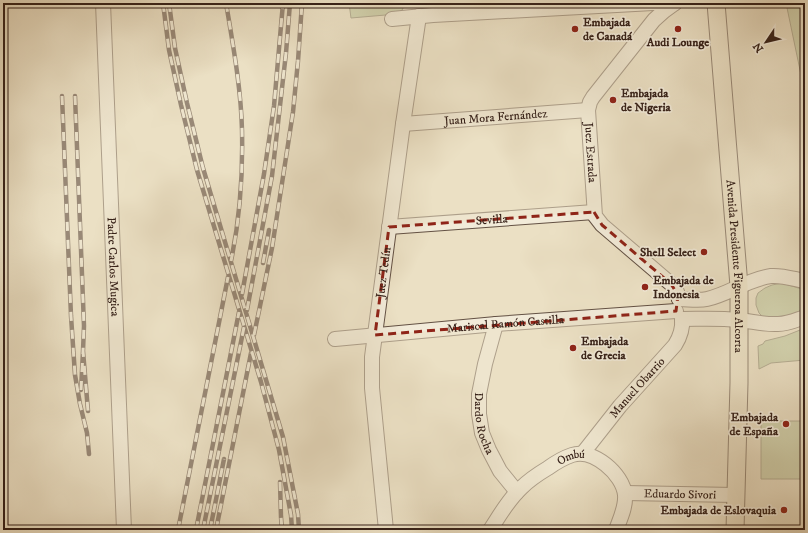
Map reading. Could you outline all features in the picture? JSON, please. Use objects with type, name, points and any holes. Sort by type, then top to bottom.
[{"type":"main road","name":"Avenida Presidente Figueroa Alcorta","points":[[716,3],[739,286],[739,383],[735,530]]},
{"type":"street","name":"Padre Carlos Mugica","points":[[103,3],[124,530]]},
{"type":"street","points":[[392,19],[419,16],[675,3]]},
{"type":"street","name":"Juez Estrada","points":[[594,212],[588,110],[590,102],[654,20],[664,10],[675,3]]},
{"type":"street","name":"Juez Tedín","points":[[386,530],[372,388],[372,357],[419,16]]},
{"type":"street","name":"Juan Mora Fernández","points":[[403,124],[588,110]]},
{"type":"street","points":[[594,212],[596,218],[602,225],[671,284],[677,292],[679,310]]},
{"type":"street","name":"Sevilla","points":[[389,228],[594,212]]},
{"type":"street","name":"Mariscal Ramón Castilla","points":[[679,310],[763,278],[772,276],[805,281]]},
{"type":"street","name":"Mariscal Ramón Castilla","points":[[335,339],[496,324],[679,310],[715,318],[771,324],[796,321],[805,317]]},
{"type":"street","name":"Manuel Obarrio","points":[[583,453],[623,402],[673,348],[681,334],[682,328],[679,310]]},
{"type":"street","name":"Dardo Rocha","points":[[496,324],[485,364],[479,394],[479,414],[482,433],[488,450],[500,471],[517,492]]},
{"type":"street","name":"Ombú","points":[[490,530],[507,504],[524,484],[553,465],[573,455],[583,453],[600,460],[612,470],[619,480],[625,494]]},
{"type":"street","points":[[616,530],[624,507],[625,494]]},
{"type":"street","name":"Eduardo Sivori","points":[[625,494],[735,495]]},
{"type":"highlighted area","points":[[594,212],[602,225],[671,284],[678,295],[676,311],[375,335],[389,227]]},
{"type":"green space","points":[[349,3],[402,3],[403,9],[397,14],[351,18]]},
{"type":"green space","points":[[786,3],[805,3],[805,94]]},
{"type":"green space","points":[[782,283],[805,290],[805,308],[786,320],[763,317],[759,313],[756,305],[758,293],[772,285]]},
{"type":"green space","points":[[805,328],[805,360],[771,363],[759,369],[758,346],[763,344],[765,341],[785,336]]},
{"type":"green space","points":[[761,421],[805,421],[805,479],[761,479]]},
{"type":"green space","points":[[4,459],[7,530],[3,530]]},
{"type":"railway","points":[[163,3],[169,50],[181,105],[197,170],[261,382],[279,450],[291,515],[292,530]]},
{"type":"railway","points":[[169,3],[175,48],[203,168],[283,437],[298,514],[299,530]]},
{"type":"railway","points":[[226,3],[238,82],[242,130],[240,196],[237,229],[231,261]]},
{"type":"railway","points":[[242,294],[264,174],[274,106],[283,3]]},
{"type":"railway","points":[[247,310],[272,176],[290,3]]},
{"type":"railway","points":[[254,335],[272,248],[293,112],[302,3]]},
{"type":"railway","points":[[62,96],[71,316],[75,375],[87,433],[89,454]]},
{"type":"railway","points":[[75,96],[84,326],[83,351]]},
{"type":"railway","points":[[263,263],[269,230]]},
{"type":"railway","points":[[178,530],[228,277]]},
{"type":"railway","points":[[196,530],[239,312]]},
{"type":"railway","points":[[203,530],[244,327]]},
{"type":"railway","points":[[81,390],[83,351],[88,411]]},
{"type":"railway","points":[[216,530],[251,353]]},
{"type":"railway","points":[[210,530],[224,459]]},
{"type":"railway","points":[[280,482],[282,530]]},
{"type":"place","name":"Embajada de Canadá","points":[[575,29]]},
{"type":"place","name":"Audi Lounge","points":[[678,29]]},
{"type":"place","name":"Embajada de Nigeria","points":[[613,100]]},
{"type":"place","name":"Shell Select","points":[[704,252]]},
{"type":"place","name":"Embajada de Indonesia","points":[[645,287]]},
{"type":"place","name":"Embajada de Grecia","points":[[573,348]]},
{"type":"place","name":"Embajada de España","points":[[786,424]]},
{"type":"place","name":"Embajada de Eslovaquia","points":[[784,510]]}]
